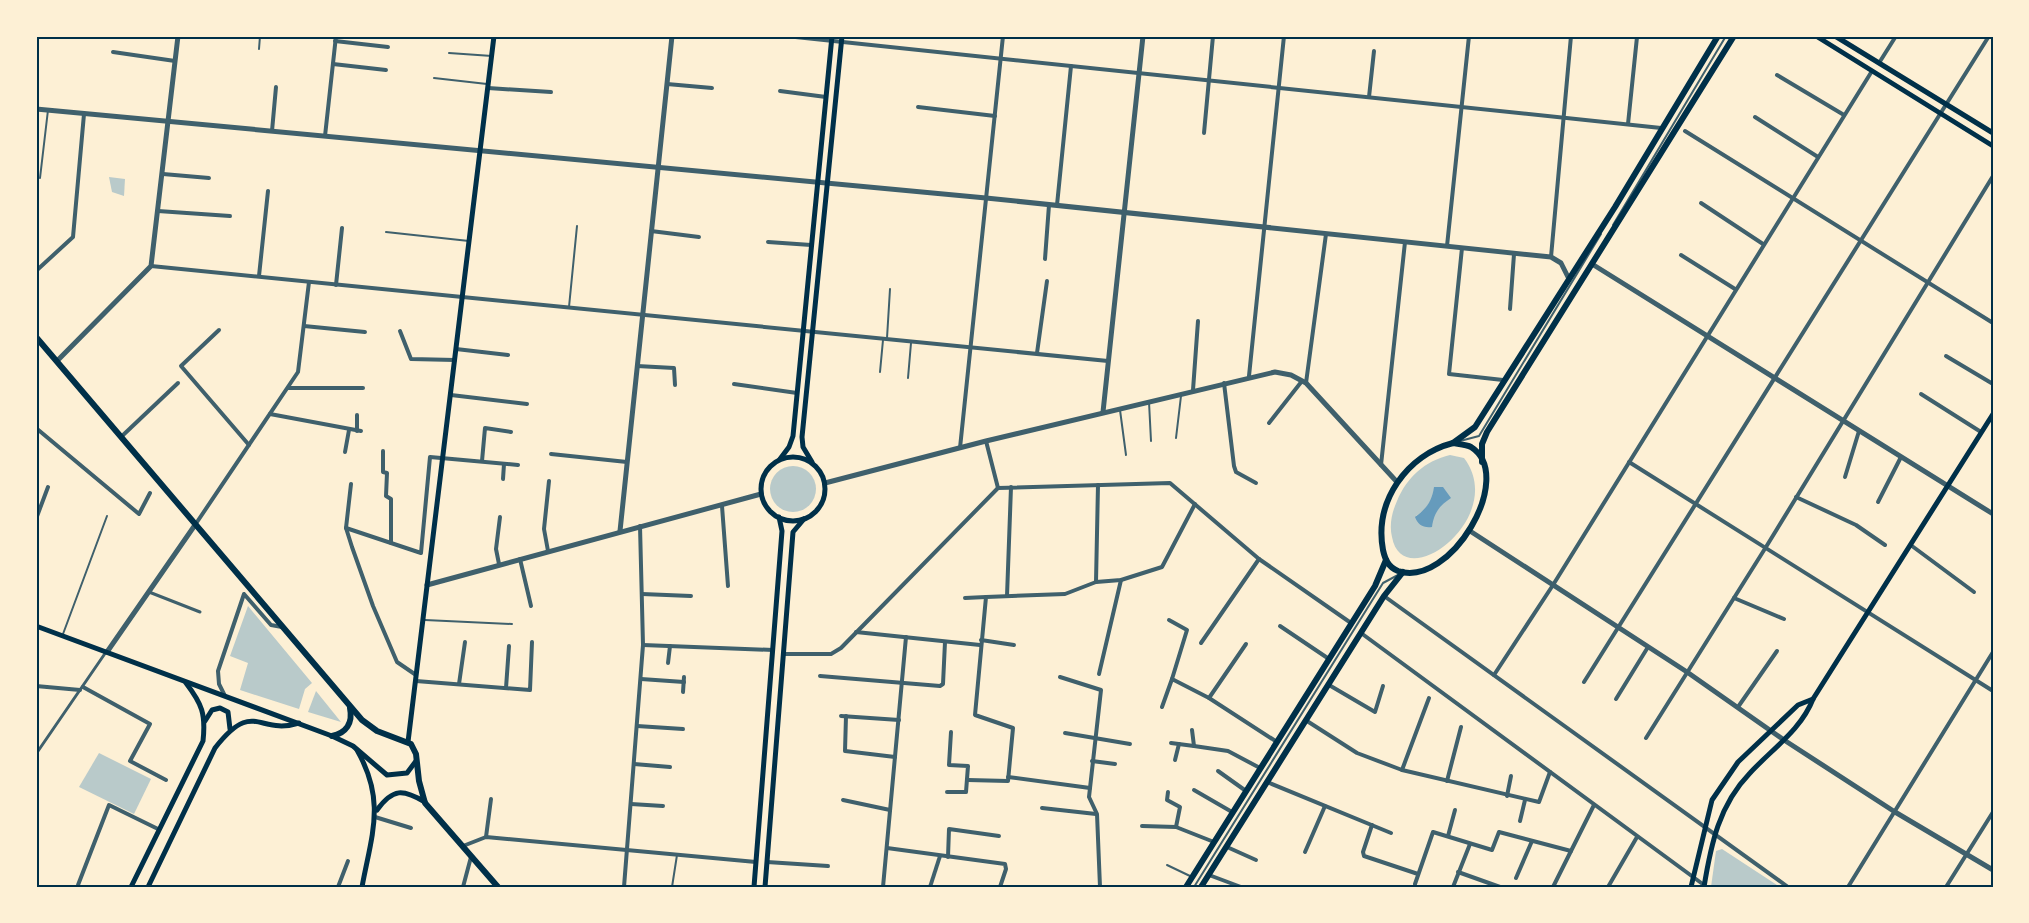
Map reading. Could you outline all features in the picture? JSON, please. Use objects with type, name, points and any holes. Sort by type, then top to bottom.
[{"type":"main road","points":[[408,742],[494,36]]},
{"type":"main road","points":[[1718,36],[1615,207],[1568,277],[1475,427],[1453,443],[1436,448],[1422,456],[1397,482],[1382,518],[1380,535],[1386,560],[1392,569],[1403,572],[1431,567],[1444,558],[1470,531],[1484,496],[1486,480],[1482,462],[1482,444],[1487,432],[1734,36]]},
{"type":"main road","points":[[1816,36],[1993,146]]},
{"type":"main road","points":[[1835,36],[1993,133]]},
{"type":"main road","points":[[804,519],[790,521],[779,518],[769,510],[761,494],[761,486],[767,470],[780,459],[789,447],[793,436],[832,38]]},
{"type":"main road","points":[[765,887],[794,532],[804,519],[820,508],[826,492],[825,483],[818,468],[803,447],[802,437],[841,39]]},
{"type":"main road","points":[[36,336],[362,720],[377,731],[408,742],[414,749],[425,802]]},
{"type":"main road","points":[[1704,886],[1713,834],[1724,807],[1748,774],[1807,715],[1813,699],[1993,414]]},
{"type":"main road","points":[[1453,443],[1471,447],[1482,462]]},
{"type":"main road","points":[[780,459],[796,457],[812,462]]},
{"type":"main road","points":[[754,887],[782,531],[779,518]]},
{"type":"main road","points":[[1186,887],[1352,624],[1375,586],[1386,560]]},
{"type":"main road","points":[[1201,887],[1360,633],[1403,572]]},
{"type":"main road","points":[[36,626],[332,736],[355,747],[381,771],[391,776],[407,773],[415,766],[417,759]]},
{"type":"main road","points":[[131,887],[203,741],[205,721],[199,701],[186,682]]},
{"type":"main road","points":[[1691,887],[1712,800],[1738,762],[1798,705],[1813,699]]},
{"type":"main road","points":[[332,736],[342,733],[349,725],[352,714],[349,704]]},
{"type":"main road","points":[[205,721],[212,710],[220,708],[228,712],[230,729]]},
{"type":"main road","points":[[148,887],[215,748],[230,729],[247,721],[285,727],[300,723]]},
{"type":"main road","points":[[355,747],[367,771],[376,810],[362,887]]},
{"type":"main road","points":[[376,810],[386,796],[398,793],[411,794],[425,802],[498,887]]},
{"type":"street","points":[[57,361],[152,266],[178,36]]},
{"type":"street","points":[[620,531],[672,36]]},
{"type":"street","points":[[786,36],[832,38],[1001,59],[1661,128]]},
{"type":"street","points":[[960,448],[1003,36]]},
{"type":"street","points":[[1103,412],[1143,36]]},
{"type":"street","points":[[1204,133],[1213,36]]},
{"type":"street","points":[[1250,376],[1284,36]]},
{"type":"street","points":[[1447,246],[1469,36]]},
{"type":"street","points":[[1551,257],[1571,36]]},
{"type":"street","points":[[1879,63],[1896,36]]},
{"type":"street","points":[[1584,682],[1989,36]]},
{"type":"street","points":[[1628,124],[1637,37]]},
{"type":"street","points":[[325,136],[335,39],[388,47]]},
{"type":"street","points":[[1369,97],[1374,51]]},
{"type":"street","points":[[113,52],[176,61]]},
{"type":"street","points":[[333,64],[386,70]]},
{"type":"street","points":[[1057,206],[1071,66]]},
{"type":"street","points":[[1494,675],[1553,585],[1792,196],[1872,71]]},
{"type":"street","points":[[1777,75],[1844,115]]},
{"type":"street","points":[[667,84],[712,88]]},
{"type":"street","points":[[488,86],[551,92]]},
{"type":"street","points":[[272,132],[276,87]]},
{"type":"street","points":[[780,91],[826,97]]},
{"type":"street","points":[[918,107],[995,116]]},
{"type":"street","points":[[36,109],[986,198],[1551,257],[1561,263],[1568,277]]},
{"type":"street","points":[[36,271],[73,237],[84,114]]},
{"type":"street","points":[[1755,117],[1818,157]]},
{"type":"street","points":[[1685,131],[1993,323]]},
{"type":"street","points":[[163,174],[209,178]]},
{"type":"street","points":[[1646,738],[1993,176]]},
{"type":"street","points":[[259,276],[268,191]]},
{"type":"street","points":[[1701,203],[1763,244]]},
{"type":"street","points":[[1045,260],[1049,205]]},
{"type":"street","points":[[158,211],[230,216]]},
{"type":"street","points":[[336,285],[342,228]]},
{"type":"street","points":[[651,231],[699,237]]},
{"type":"street","points":[[1269,423],[1304,382],[1326,234]]},
{"type":"street","points":[[768,242],[811,245]]},
{"type":"street","points":[[1381,465],[1405,242]]},
{"type":"street","points":[[1462,248],[1449,374],[1503,380]]},
{"type":"street","points":[[1510,309],[1514,254]]},
{"type":"street","points":[[1681,255],[1735,290]]},
{"type":"street","points":[[1592,264],[1993,514]]},
{"type":"street","points":[[152,266],[1108,361]]},
{"type":"street","points":[[1037,353],[1047,281]]},
{"type":"street","points":[[36,754],[298,372],[309,282]]},
{"type":"street","points":[[1193,390],[1198,321]]},
{"type":"street","points":[[304,326],[365,332]]},
{"type":"street","points":[[219,330],[181,366],[249,445]]},
{"type":"street","points":[[400,331],[411,359],[455,360]]},
{"type":"street","points":[[456,349],[508,355]]},
{"type":"street","points":[[1947,356],[1993,384]]},
{"type":"street","points":[[637,366],[674,368],[675,386]]},
{"type":"street","points":[[825,483],[1224,382],[1275,372],[1291,375],[1304,382],[1397,482]]},
{"type":"street","points":[[1224,382],[1236,472],[1256,483]]},
{"type":"street","points":[[121,437],[178,383]]},
{"type":"street","points":[[734,384],[797,393]]},
{"type":"street","points":[[288,388],[363,388]]},
{"type":"street","points":[[1921,394],[1982,432]]},
{"type":"street","points":[[450,395],[527,404]]},
{"type":"street","points":[[270,414],[359,431],[357,415]]},
{"type":"street","points":[[36,428],[139,514],[150,493]]},
{"type":"street","points":[[482,461],[485,428],[511,432]]},
{"type":"street","points":[[345,452],[349,430]]},
{"type":"street","points":[[1845,477],[1859,431]]},
{"type":"street","points":[[986,441],[998,488]]},
{"type":"street","points":[[383,451],[383,472],[387,473],[386,496],[391,499],[391,543]]},
{"type":"street","points":[[551,454],[627,462]]},
{"type":"street","points":[[346,528],[421,553],[430,457],[518,465]]},
{"type":"street","points":[[1878,502],[1901,457]]},
{"type":"street","points":[[1629,462],[1993,691]]},
{"type":"street","points":[[503,479],[504,464]]},
{"type":"street","points":[[548,551],[544,529],[549,481]]},
{"type":"street","points":[[784,654],[831,654],[842,648],[855,632],[998,488],[1170,483],[1259,559],[1352,624]]},
{"type":"street","points":[[351,484],[346,528],[373,606],[397,662],[416,678],[531,690],[532,642]]},
{"type":"street","points":[[1096,582],[1098,485]]},
{"type":"street","points":[[36,519],[48,487]]},
{"type":"street","points":[[1007,596],[1011,488]]},
{"type":"street","points":[[427,585],[761,494]]},
{"type":"street","points":[[1796,497],[1856,525],[1886,545]]},
{"type":"street","points":[[965,598],[1065,594],[1096,582],[1121,580],[1165,565],[1195,504]]},
{"type":"street","points":[[722,506],[728,586]]},
{"type":"street","points":[[500,517],[496,549],[500,564]]},
{"type":"street","points":[[624,887],[643,645],[640,526]]},
{"type":"street","points":[[1470,531],[1688,672],[1772,732],[1895,812],[1993,870]]},
{"type":"street","points":[[1911,546],[1974,592]]},
{"type":"street","points":[[519,559],[531,606]]},
{"type":"street","points":[[1201,643],[1259,559]]},
{"type":"street","points":[[1099,674],[1121,580]]},
{"type":"street","points":[[148,591],[200,612]]},
{"type":"street","points":[[226,697],[219,684],[218,671],[244,594],[271,625],[284,627]]},
{"type":"street","points":[[642,594],[691,596]]},
{"type":"street","points":[[1384,596],[1788,887]]},
{"type":"street","points":[[986,597],[976,716],[1012,726],[1008,779]]},
{"type":"street","points":[[1734,598],[1784,619]]},
{"type":"street","points":[[1162,707],[1187,630],[1169,620]]},
{"type":"street","points":[[1280,626],[1330,659]]},
{"type":"street","points":[[855,632],[945,642],[1014,645]]},
{"type":"street","points":[[1360,633],[1704,886]]},
{"type":"street","points":[[883,887],[906,637]]},
{"type":"street","points":[[459,684],[465,642]]},
{"type":"street","points":[[820,676],[942,685],[945,642]]},
{"type":"street","points":[[1209,698],[1246,644]]},
{"type":"street","points":[[643,645],[773,650]]},
{"type":"street","points":[[506,688],[509,646]]},
{"type":"street","points":[[668,663],[670,646]]},
{"type":"street","points":[[1616,699],[1648,646]]},
{"type":"street","points":[[1738,707],[1777,651]]},
{"type":"street","points":[[1848,887],[1993,652]]},
{"type":"street","points":[[1060,677],[1101,690],[1089,797],[1097,814],[1100,887]]},
{"type":"street","points":[[641,679],[684,680],[683,692]]},
{"type":"street","points":[[1172,679],[1209,698],[1278,743]]},
{"type":"street","points":[[1329,685],[1375,712],[1383,686]]},
{"type":"street","points":[[36,686],[81,688],[150,724],[130,761],[166,780]]},
{"type":"street","points":[[1402,770],[1428,698]]},
{"type":"street","points":[[895,757],[845,751],[844,716],[898,720]]},
{"type":"street","points":[[1307,721],[1357,753],[1402,770],[1525,800],[1539,802],[1550,771]]},
{"type":"street","points":[[637,726],[683,729]]},
{"type":"street","points":[[1447,781],[1461,727]]},
{"type":"street","points":[[1192,730],[1194,746]]},
{"type":"street","points":[[947,792],[966,792],[968,780],[968,766],[949,765],[951,732]]},
{"type":"street","points":[[1065,733],[1130,744]]},
{"type":"street","points":[[1171,743],[1227,752],[1261,768]]},
{"type":"street","points":[[1175,760],[1179,744]]},
{"type":"street","points":[[1092,761],[1115,764]]},
{"type":"street","points":[[634,764],[670,767]]},
{"type":"street","points":[[1218,771],[1246,791]]},
{"type":"street","points":[[1507,796],[1511,776]]},
{"type":"street","points":[[968,780],[1008,779],[1090,788]]},
{"type":"street","points":[[1267,782],[1391,832]]},
{"type":"street","points":[[1194,790],[1233,812]]},
{"type":"street","points":[[1168,792],[1167,800],[1180,807],[1176,827]]},
{"type":"street","points":[[486,837],[491,799]]},
{"type":"street","points":[[843,800],[890,810]]},
{"type":"street","points":[[1520,820],[1525,800]]},
{"type":"street","points":[[631,804],[663,806]]},
{"type":"street","points":[[78,885],[108,805],[158,829]]},
{"type":"street","points":[[1553,887],[1594,805]]},
{"type":"street","points":[[1305,852],[1325,806]]},
{"type":"street","points":[[1042,808],[1097,814]]},
{"type":"street","points":[[1449,836],[1455,810]]},
{"type":"street","points":[[1946,887],[1993,812]]},
{"type":"street","points":[[375,817],[411,828]]},
{"type":"street","points":[[1372,825],[1362,852],[1365,856],[1418,874]]},
{"type":"street","points":[[1143,826],[1176,827],[1215,843]]},
{"type":"street","points":[[948,857],[949,829],[999,836]]},
{"type":"street","points":[[1415,885],[1433,832],[1492,850],[1499,832],[1571,851]]},
{"type":"street","points":[[462,846],[486,837],[756,861]]},
{"type":"street","points":[[1608,887],[1637,837]]},
{"type":"street","points":[[1516,878],[1532,841]]},
{"type":"street","points":[[1453,887],[1470,844]]},
{"type":"street","points":[[1226,846],[1256,860]]},
{"type":"street","points":[[887,848],[1007,866],[1000,887]]},
{"type":"street","points":[[930,887],[940,856]]},
{"type":"street","points":[[463,887],[472,857]]},
{"type":"street","points":[[338,887],[348,861]]},
{"type":"street","points":[[767,862],[828,866]]},
{"type":"street","points":[[1458,872],[1500,887]]},
{"type":"street","points":[[1208,874],[1241,887]]},
{"type":"lane","points":[[259,49],[260,36]]},
{"type":"lane","points":[[1592,264],[1631,190],[1726,36]]},
{"type":"lane","points":[[449,53],[492,56]]},
{"type":"lane","points":[[434,78],[488,86]]},
{"type":"lane","points":[[40,178],[48,110]]},
{"type":"lane","points":[[1453,443],[1479,436],[1594,248],[1615,207]]},
{"type":"lane","points":[[569,307],[577,226]]},
{"type":"lane","points":[[386,232],[469,241]]},
{"type":"lane","points":[[880,372],[890,288]]},
{"type":"lane","points":[[908,378],[912,340]]},
{"type":"lane","points":[[1176,438],[1182,393]]},
{"type":"lane","points":[[1149,401],[1151,441]]},
{"type":"lane","points":[[1119,408],[1126,454]]},
{"type":"lane","points":[[62,635],[107,516]]},
{"type":"lane","points":[[1194,887],[1383,583],[1403,572]]},
{"type":"lane","points":[[423,620],[512,624]]},
{"type":"lane","points":[[672,887],[677,855]]},
{"type":"lane","points":[[1167,865],[1192,878]]},
{"type":"shaded area","points":[[109,177],[125,179],[124,196],[112,192]]},
{"type":"shaded area","points":[[1450,455],[1464,458],[1474,481],[1473,504],[1464,525],[1449,542],[1431,554],[1414,558],[1400,553],[1392,537],[1392,514],[1401,492],[1412,477],[1425,466]],"holes":[[[1450,498],[1434,515],[1416,516],[1432,499]]]},
{"type":"shaded area","points":[[793,466],[809,473],[816,489],[809,505],[793,512],[777,505],[770,489],[777,473]]},
{"type":"shaded area","points":[[248,606],[312,683],[305,689],[299,709],[240,690],[248,663],[230,656]]},
{"type":"shaded area","points":[[316,691],[341,722],[308,712]]},
{"type":"shaded area","points":[[99,753],[151,779],[134,814],[79,787]]},
{"type":"shaded area","points":[[1722,849],[1780,887],[1711,887],[1716,851]]},
{"type":"water","points":[[1434,487],[1443,487],[1451,498],[1438,510],[1432,527],[1426,527],[1419,524],[1415,517],[1428,504]]}]
